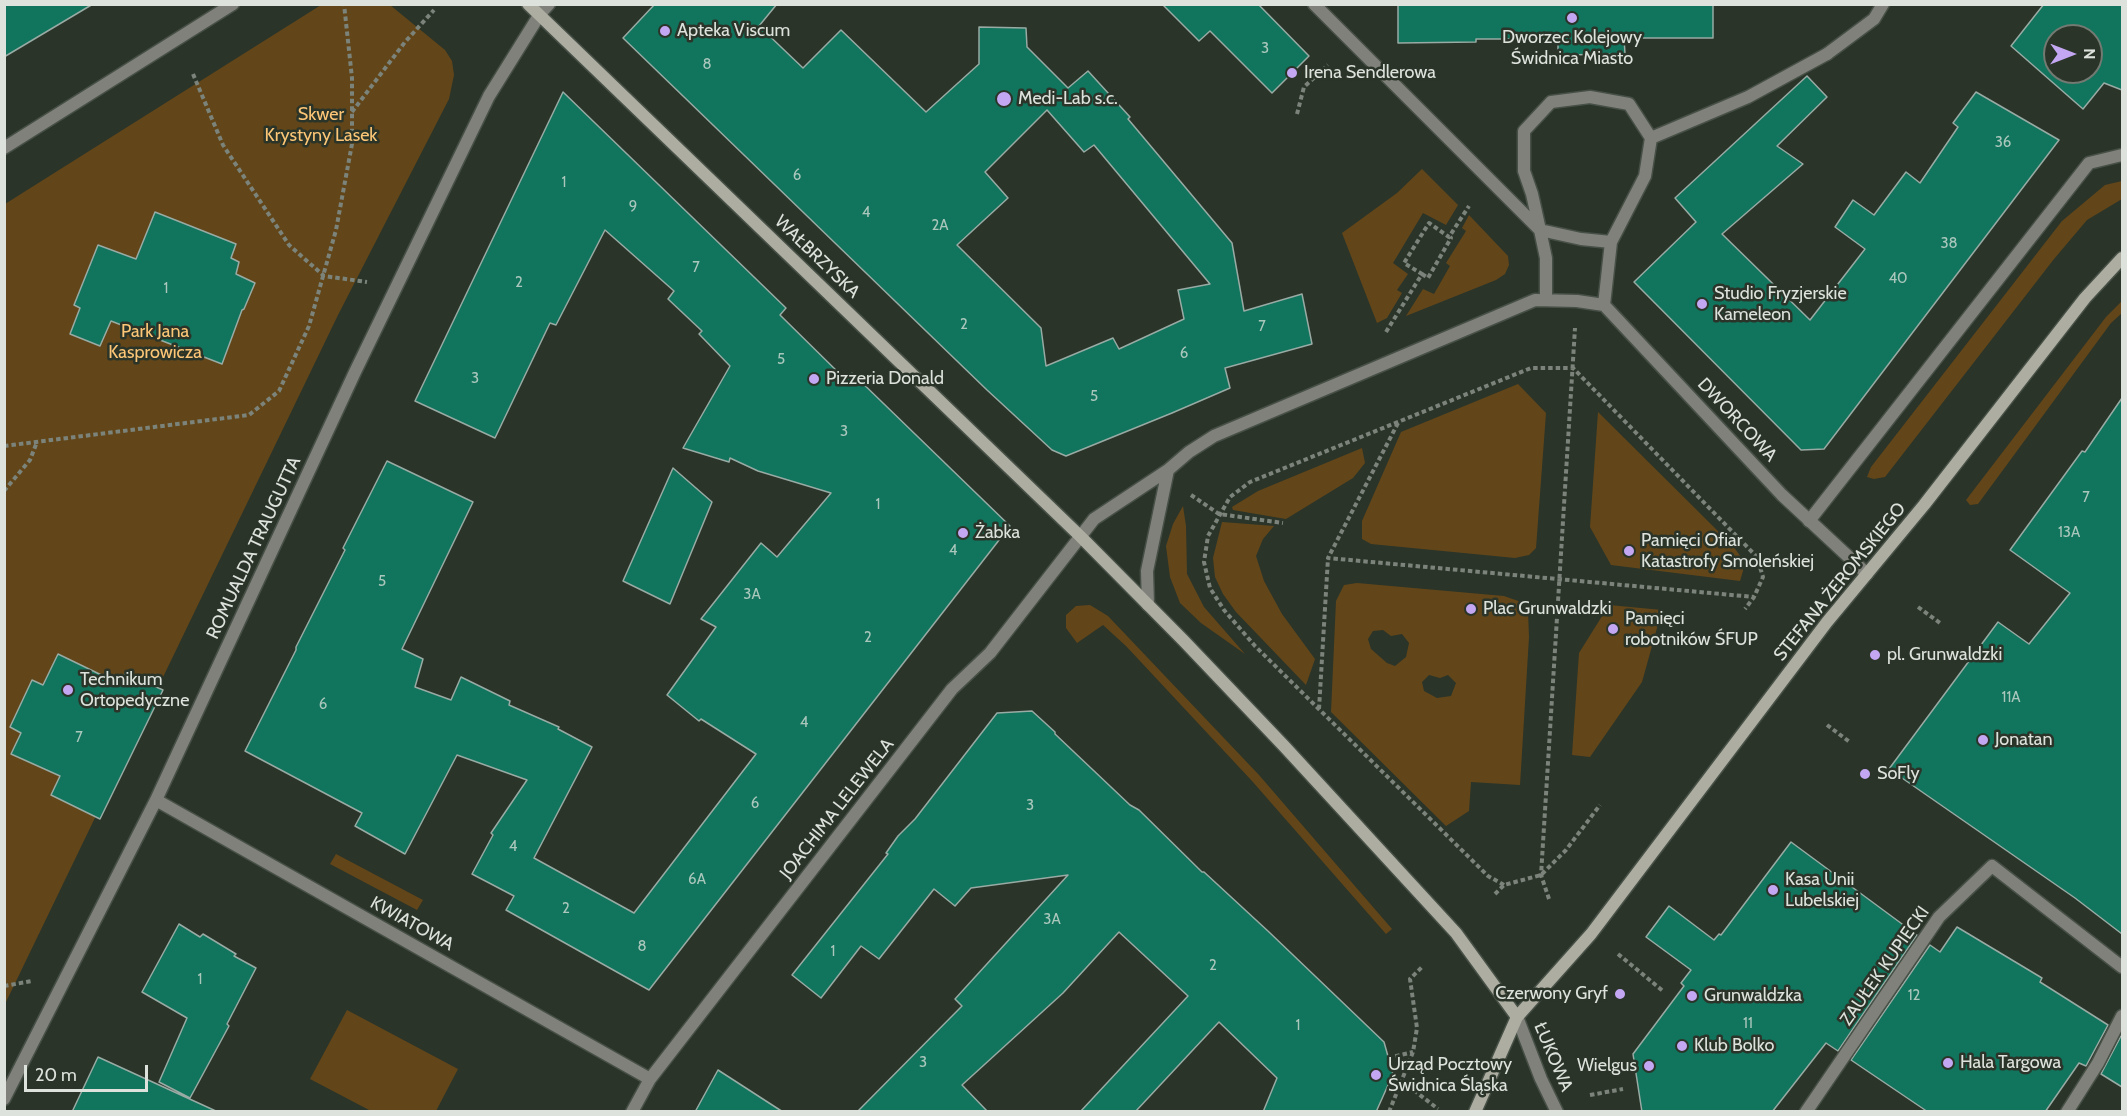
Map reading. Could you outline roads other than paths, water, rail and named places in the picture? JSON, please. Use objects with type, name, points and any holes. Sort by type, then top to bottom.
[{"type":"main road","name":"WAŁBRZYSKA","points":[[528,4],[1080,536]]},
{"type":"main road","name":"STEFANA ŻEROMSKIEGO","points":[[1517,1017],[1591,933],[1827,622],[1931,496],[2085,298],[2122,258]]},
{"type":"main road","points":[[1080,536],[1284,746],[1448,924],[1517,1017],[1475,1112]]},
{"type":"street","points":[[4,148],[233,4]]},
{"type":"street","points":[[540,14],[549,4]]},
{"type":"street","points":[[1314,4],[1540,230],[1611,242]]},
{"type":"street","points":[[1651,138],[1748,97],[1827,54],[1874,19],[1883,4]]},
{"type":"street","name":"ROMUALDA TRAUGUTTA","points":[[4,1099],[156,800],[355,372],[478,117],[540,14]]},
{"type":"street","points":[[1080,536],[1094,519],[1214,436],[1535,300],[1577,301],[1604,305],[1611,242],[1645,176],[1651,138],[1629,104],[1590,97],[1551,102],[1524,131],[1524,171],[1546,258],[1546,299]]},
{"type":"street","points":[[1809,521],[2089,163],[2122,155]]},
{"type":"street","name":"DWORCOWA","points":[[1604,305],[1782,495],[1867,574]]},
{"type":"street","points":[[1148,605],[1147,571],[1168,470]]},
{"type":"street","name":"JOACHIMA LELEWELA","points":[[633,1112],[650,1079],[952,689],[990,653],[1080,536]]},
{"type":"street","name":"KWIATOWA","points":[[156,800],[650,1079]]},
{"type":"street","name":"ZAUŁEK KUPIECKI","points":[[1806,1112],[1939,917],[1992,866],[2122,967]]},
{"type":"street","points":[[2067,1112],[2098,1063],[2122,1016]]},
{"type":"street","name":"ŁUKOWA","points":[[1517,1017],[1557,1112]]},
{"type":"place","name":"Dworzec Kolejowy Świdnica Miasto","points":[[1572,18]]},
{"type":"place","name":"Apteka Viscum","points":[[665,31]]},
{"type":"place","name":"Irena Sendlerowa","points":[[1292,73]]},
{"type":"place","name":"Medi-Lab s.c.","points":[[1004,99]]},
{"type":"place","name":"Studio Fryzjerskie Kameleon","points":[[1702,304]]},
{"type":"place","name":"Pizzeria Donald","points":[[814,379]]},
{"type":"place","name":"Żabka","points":[[963,533]]},
{"type":"place","name":"Pamięci Ofiar Katastrofy Smoleńskiej","points":[[1629,551]]},
{"type":"place","name":"Plac Grunwaldzki","points":[[1471,609]]},
{"type":"place","name":"Pamięci robotników ŚFUP","points":[[1613,629]]},
{"type":"place","name":"pl. Grunwaldzki","points":[[1875,655]]},
{"type":"place","name":"Technikum Ortopedyczne","points":[[68,690]]},
{"type":"place","name":"Jonatan","points":[[1983,740]]},
{"type":"place","name":"SoFly","points":[[1865,774]]},
{"type":"place","name":"Kasa Unii Lubelskiej","points":[[1773,890]]},
{"type":"place","name":"Czerwony Gryf","points":[[1620,994]]},
{"type":"place","name":"Grunwaldzka","points":[[1692,996]]},
{"type":"place","name":"Klub Bolko","points":[[1682,1046]]},
{"type":"place","name":"Hala Targowa","points":[[1948,1063]]},
{"type":"place","name":"Wielgus","points":[[1649,1066]]},
{"type":"place","name":"Urząd Pocztowy Świdnica Śląska","points":[[1376,1075]]},
{"type":"park label","name":"Skwer Krystyny Lasek","points":[[321,125]]},
{"type":"park label","name":"Park Jana Kasprowicza","points":[[155,342]]}]
